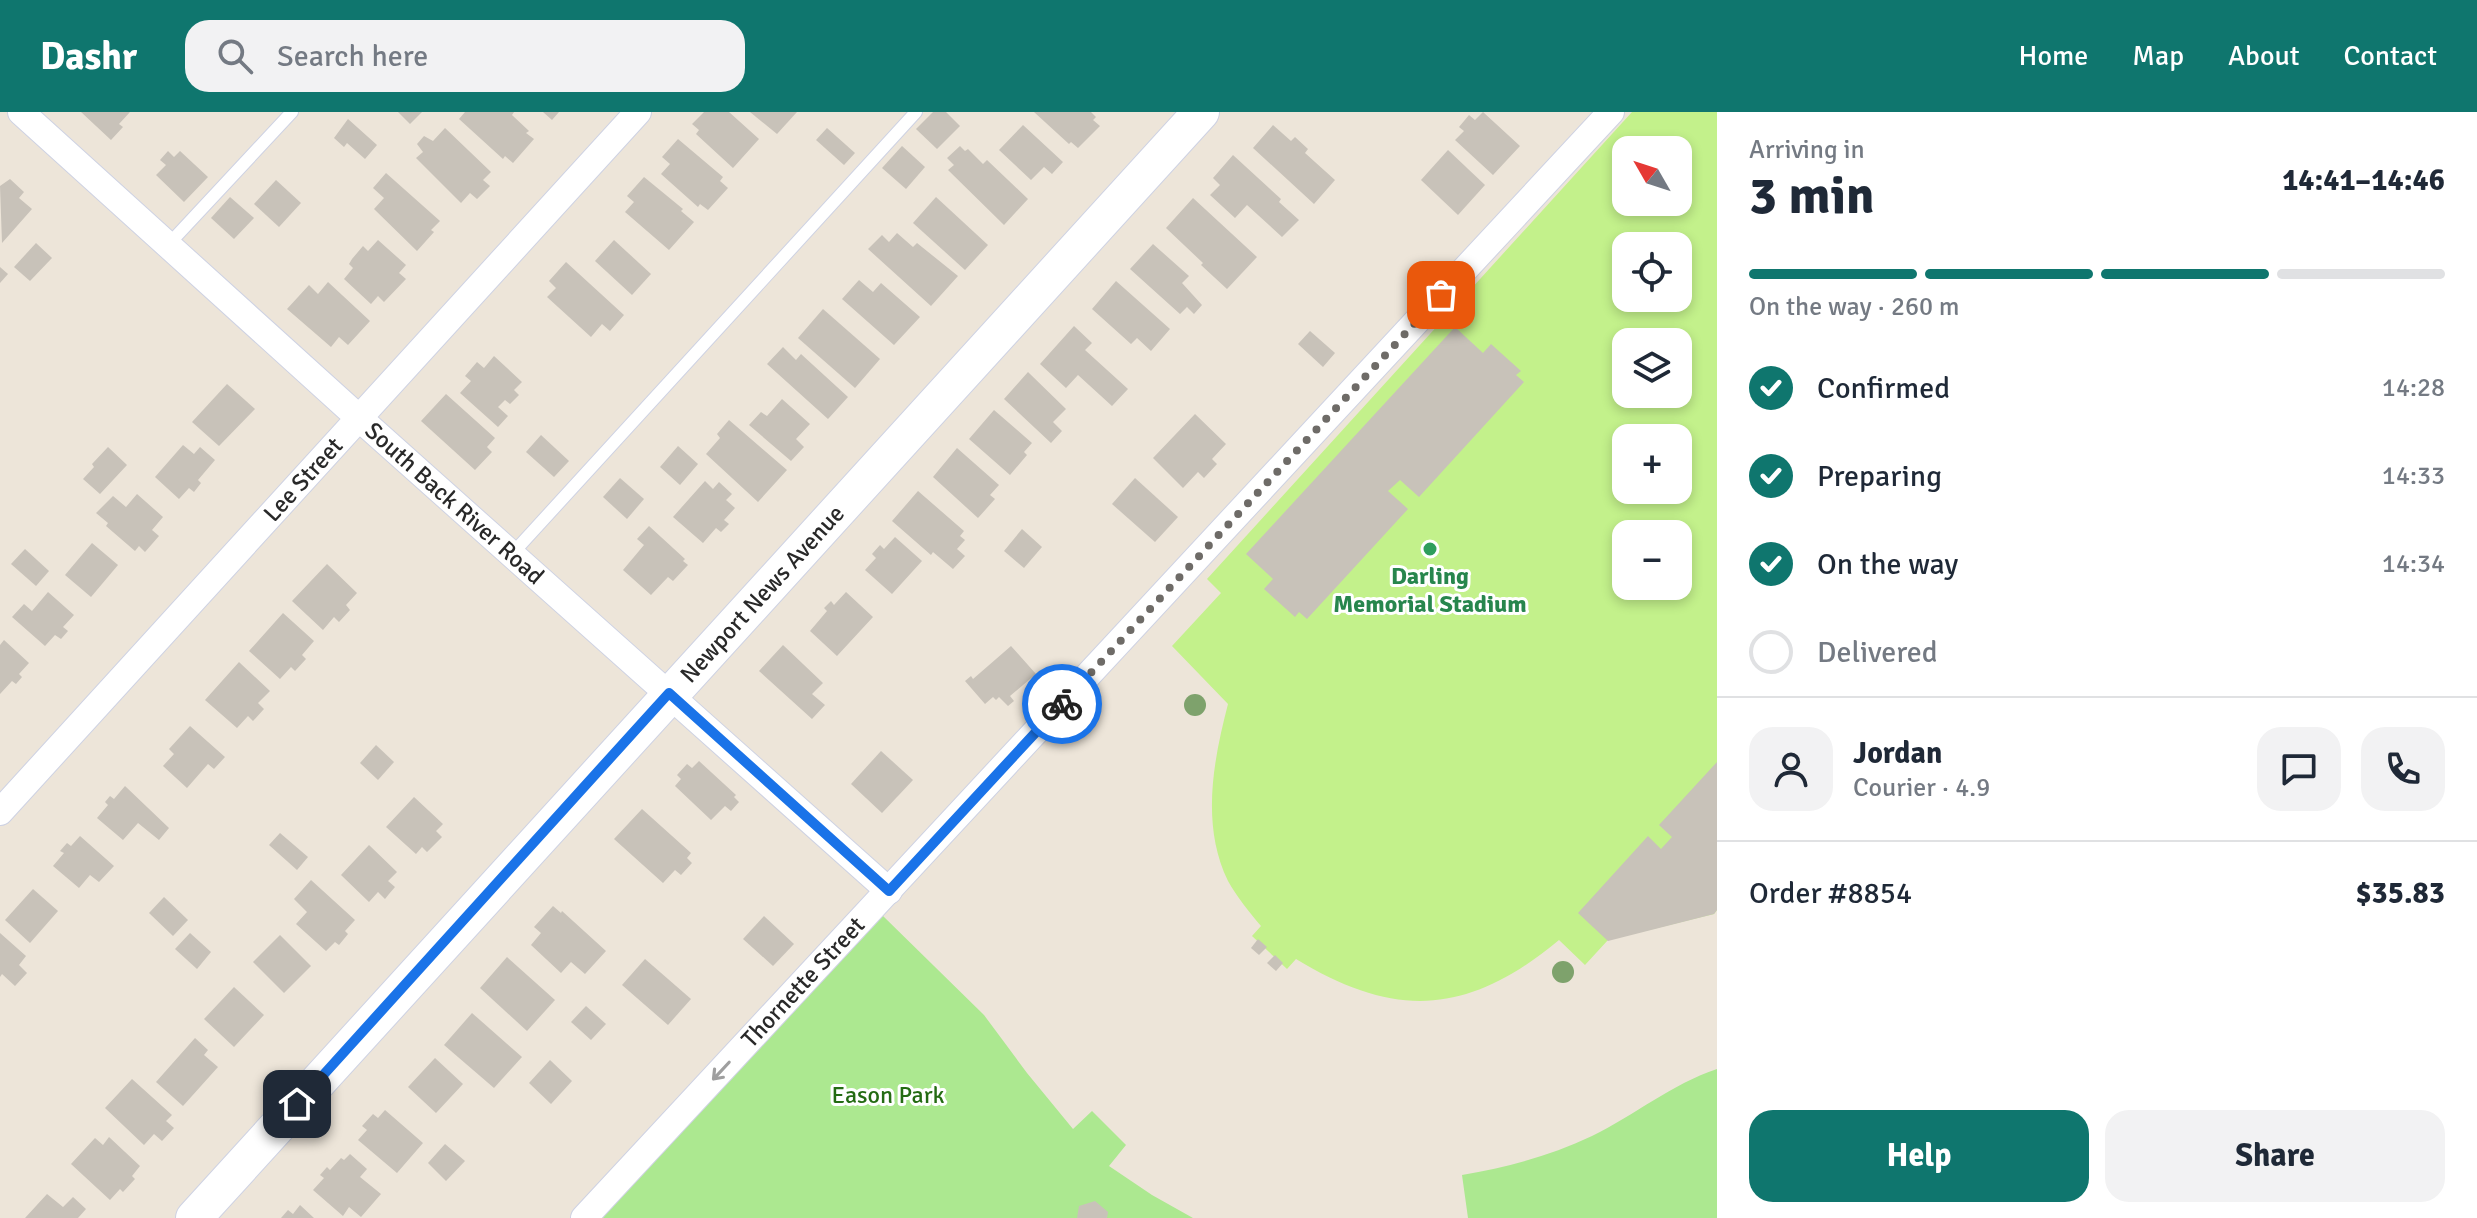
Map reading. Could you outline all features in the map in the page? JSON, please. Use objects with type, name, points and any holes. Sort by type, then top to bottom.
[{"type":"street","name":"South Back River Road","points":[[21,112],[889,891]]},
{"type":"street","name":"Lee Street","points":[[0,812],[638,112]]},
{"type":"street","name":"Newport News Avenue","points":[[194,1218],[1201,112]]},
{"type":"street","name":"Thornette Street","points":[[584,1218],[1611,112]]},
{"type":"lane","points":[[168,245],[292,112]]},
{"type":"lane","points":[[512,554],[916,112]]},
{"type":"green space","name":"Darling Memorial Stadium","points":[[1632,112],[1717,112],[1717,910],[1714,914],[1608,940],[1585,965],[1559,940],[1526,965],[1494,983],[1463,995],[1431,1000],[1399,1000],[1367,992],[1332,979],[1296,959],[1287,969],[1252,936],[1261,926],[1228,881],[1214,838],[1214,771],[1228,704],[1172,646],[1221,593],[1207,579]]},
{"type":"green space","name":"Eason Park","points":[[883,916],[984,1015],[1073,1129],[1092,1111],[1126,1145],[1109,1166],[1193,1218],[602,1218]]},
{"type":"green space","points":[[1717,1069],[1717,1218],[1468,1218],[1462,1175],[1528,1160],[1576,1143],[1700,1075]]},
{"type":"building","points":[[81,112],[130,112],[119,124],[123,127],[111,140]]},
{"type":"building","points":[[398,112],[422,112],[410,124]]},
{"type":"building","points":[[465,112],[514,112],[512,115],[534,139],[513,163],[505,156],[503,159],[459,119]]},
{"type":"building","points":[[543,112],[559,112],[552,120]]},
{"type":"building","points":[[704,112],[729,112],[759,139],[733,168],[696,134],[699,130],[692,124]]},
{"type":"building","points":[[750,112],[797,112],[777,134]]},
{"type":"building","points":[[933,112],[946,112],[960,126],[937,149],[916,129]]},
{"type":"building","points":[[1034,112],[1091,112],[1096,117],[1093,120],[1100,126],[1078,148],[1071,142],[1069,144]]},
{"type":"building","points":[[1483,112],[1520,146],[1493,175],[1455,140],[1464,131],[1459,127],[1469,115],[1475,120]]},
{"type":"building","points":[[348,119],[377,145],[365,159],[347,143],[344,147],[334,138]]},
{"type":"building","points":[[1023,125],[1063,162],[1052,174],[1044,167],[1031,180],[999,150]]},
{"type":"building","points":[[1273,125],[1291,141],[1295,137],[1308,149],[1305,153],[1335,180],[1314,204],[1253,148]]},
{"type":"building","points":[[445,128],[491,172],[483,180],[490,186],[477,199],[470,193],[461,203],[416,158],[423,152],[417,144],[424,136],[433,141]]},
{"type":"building","points":[[827,128],[855,153],[844,165],[816,140]]},
{"type":"building","points":[[678,139],[723,177],[720,181],[728,188],[708,210],[700,204],[698,207],[661,174],[670,164],[662,157]]},
{"type":"building","points":[[902,146],[925,167],[906,189],[882,168]]},
{"type":"building","points":[[960,146],[965,151],[968,149],[983,164],[987,160],[1028,199],[1004,225],[948,170],[954,165],[947,158]]},
{"type":"building","points":[[1448,150],[1485,185],[1458,215],[1421,180]]},
{"type":"building","points":[[168,151],[174,157],[180,151],[208,177],[184,202],[156,175],[166,165],[160,160]]},
{"type":"building","points":[[1233,155],[1299,220],[1282,237],[1247,205],[1235,218],[1210,195],[1220,185],[1213,178]]},
{"type":"building","points":[[386,173],[440,221],[417,251],[374,209],[384,198],[373,188]]},
{"type":"building","points":[[644,177],[694,222],[669,250],[625,212],[634,202],[627,196]]},
{"type":"building","points":[[10,179],[24,192],[19,198],[32,209],[2,243],[0,186]]},
{"type":"building","points":[[276,180],[301,203],[279,227],[254,204]]},
{"type":"building","points":[[230,197],[254,218],[234,239],[211,218]]},
{"type":"building","points":[[936,197],[988,245],[965,270],[913,223]]},
{"type":"building","points":[[1193,198],[1257,257],[1227,289],[1166,228]]},
{"type":"building","points":[[897,233],[913,247],[917,243],[958,276],[931,306],[868,249],[882,235],[889,242]]},
{"type":"building","points":[[378,240],[406,265],[399,273],[406,279],[384,302],[378,296],[371,304],[344,279],[353,268],[349,264],[363,246],[368,251]]},
{"type":"building","points":[[614,240],[651,274],[632,295],[595,261]]},
{"type":"building","points":[[36,243],[52,258],[30,281],[14,267]]},
{"type":"building","points":[[1153,244],[1189,276],[1182,283],[1202,305],[1194,314],[1187,307],[1180,314],[1130,269]]},
{"type":"building","points":[[566,262],[624,315],[610,331],[602,324],[591,337],[547,297],[556,288],[549,281]]},
{"type":"building","points":[[0,267],[8,274],[0,283]]},
{"type":"building","points":[[859,280],[873,292],[881,283],[920,317],[894,345],[842,299]]},
{"type":"building","points":[[1116,281],[1170,329],[1151,351],[1137,338],[1131,344],[1092,309]]},
{"type":"building","points":[[328,282],[370,321],[348,345],[339,337],[331,347],[287,309],[309,285],[318,294]]},
{"type":"building","points":[[823,309],[880,359],[855,388],[798,338]]},
{"type":"building","points":[[1074,326],[1092,343],[1085,350],[1128,389],[1112,406],[1078,375],[1066,388],[1040,364]]},
{"type":"building","points":[[1455,327],[1483,353],[1491,344],[1521,371],[1516,375],[1524,382],[1419,497],[1400,480],[1388,491],[1408,509],[1307,619],[1299,612],[1295,617],[1264,589],[1273,579],[1246,554]]},
{"type":"building","points":[[1310,331],[1335,353],[1323,367],[1298,344]]},
{"type":"building","points":[[783,347],[796,360],[801,354],[848,397],[828,419],[767,364]]},
{"type":"building","points":[[494,356],[522,382],[514,390],[519,395],[510,404],[505,400],[498,407],[508,416],[498,427],[460,393],[471,381],[465,376],[477,362],[484,368]]},
{"type":"building","points":[[1028,372],[1066,409],[1053,422],[1062,431],[1051,443],[1004,399]]},
{"type":"building","points":[[227,384],[255,409],[219,446],[192,422]]},
{"type":"building","points":[[446,394],[495,438],[487,447],[492,452],[475,470],[421,421]]},
{"type":"building","points":[[782,399],[810,424],[796,439],[804,447],[791,461],[749,425],[761,412],[767,416]]},
{"type":"building","points":[[994,410],[1032,443],[1024,452],[1027,455],[1010,475],[969,439]]},
{"type":"building","points":[[1195,414],[1226,444],[1212,459],[1217,464],[1204,478],[1198,472],[1183,488],[1153,458]]},
{"type":"building","points":[[729,420],[787,470],[758,502],[706,454],[720,438],[717,434]]},
{"type":"building","points":[[541,435],[569,461],[554,477],[526,452]]},
{"type":"building","points":[[183,445],[194,454],[200,447],[215,460],[198,480],[201,483],[194,492],[189,488],[179,499],[155,477]]},
{"type":"building","points":[[678,446],[698,464],[680,485],[660,467]]},
{"type":"building","points":[[108,447],[127,465],[100,494],[83,479]]},
{"type":"building","points":[[957,448],[999,485],[990,495],[995,499],[978,518],[933,477]]},
{"type":"building","points":[[620,478],[644,499],[627,519],[603,497]]},
{"type":"building","points":[[1135,478],[1178,517],[1155,542],[1112,504]]},
{"type":"building","points":[[705,481],[713,489],[719,482],[732,494],[726,500],[735,508],[724,520],[729,524],[721,532],[716,528],[703,543],[673,517]]},
{"type":"building","points":[[918,491],[964,531],[960,536],[965,540],[957,549],[965,556],[953,569],[933,552],[931,555],[892,521]]},
{"type":"building","points":[[137,494],[163,517],[152,530],[159,536],[145,552],[139,546],[135,551],[96,513],[113,496],[126,507]]},
{"type":"building","points":[[649,526],[688,565],[673,581],[668,577],[651,595],[623,570],[644,545],[637,539]]},
{"type":"building","points":[[1022,529],[1042,547],[1024,568],[1004,551]]},
{"type":"building","points":[[895,537],[922,561],[892,594],[865,570],[876,558],[872,554],[880,545],[884,549]]},
{"type":"building","points":[[92,543],[118,565],[91,597],[65,575]]},
{"type":"building","points":[[25,549],[49,571],[36,586],[11,564]]},
{"type":"building","points":[[327,564],[357,593],[346,605],[350,610],[339,622],[334,617],[323,630],[292,601]]},
{"type":"building","points":[[48,592],[74,615],[63,627],[68,631],[61,639],[55,635],[45,646],[12,617],[24,604],[32,611]]},
{"type":"building","points":[[846,592],[873,617],[837,656],[810,631],[827,611],[824,608],[831,601],[834,605]]},
{"type":"building","points":[[283,613],[314,641],[302,655],[306,659],[295,671],[291,667],[280,679],[249,651]]},
{"type":"building","points":[[4,640],[29,663],[19,674],[22,677],[16,684],[12,681],[0,694],[0,645]]},
{"type":"building","points":[[783,645],[823,683],[812,694],[825,705],[812,719],[759,671]]},
{"type":"building","points":[[1011,646],[1036,674],[1010,696],[1014,701],[1008,706],[999,697],[996,700],[993,697],[985,704],[965,681],[971,676],[973,679]]},
{"type":"building","points":[[239,662],[270,691],[258,703],[264,709],[253,721],[248,716],[237,728],[205,700]]},
{"type":"building","points":[[190,726],[225,757],[214,769],[208,764],[187,788],[163,766],[174,754],[169,749]]},
{"type":"building","points":[[376,745],[394,762],[378,780],[360,763]]},
{"type":"building","points":[[881,751],[913,780],[882,813],[851,784]]},
{"type":"building","points":[[699,761],[736,795],[734,797],[739,802],[731,811],[725,806],[711,820],[675,786],[681,779],[677,775],[687,764],[692,768]]},
{"type":"building","points":[[1717,762],[1717,910],[1714,914],[1608,941],[1578,913],[1648,836],[1661,849],[1672,837],[1659,825]]},
{"type":"building","points":[[125,786],[169,828],[159,840],[138,823],[123,840],[97,818],[108,805],[105,802],[110,796],[114,799]]},
{"type":"building","points":[[414,797],[443,824],[436,831],[442,837],[427,852],[422,847],[416,854],[386,827]]},
{"type":"building","points":[[642,809],[691,853],[687,858],[692,863],[681,875],[675,870],[663,883],[614,839]]},
{"type":"building","points":[[280,833],[308,857],[297,870],[269,845]]},
{"type":"building","points":[[80,836],[114,866],[99,882],[90,875],[79,888],[53,866],[64,853],[60,851],[67,843],[71,846]]},
{"type":"building","points":[[369,845],[397,872],[388,881],[395,887],[385,899],[378,892],[369,902],[341,875]]},
{"type":"building","points":[[311,880],[355,920],[345,931],[348,934],[339,945],[335,942],[326,951],[296,924],[307,912],[294,899]]},
{"type":"building","points":[[33,889],[58,911],[30,943],[5,920]]},
{"type":"building","points":[[164,897],[188,920],[173,936],[149,913]]},
{"type":"building","points":[[553,906],[606,951],[585,974],[571,962],[561,973],[531,945],[541,933],[534,927]]},
{"type":"building","points":[[764,916],[794,944],[773,966],[743,939]]},
{"type":"building","points":[[0,933],[26,956],[19,965],[27,973],[15,986],[2,974],[0,977]]},
{"type":"building","points":[[190,933],[211,952],[197,969],[175,949]]},
{"type":"building","points":[[280,935],[311,966],[284,993],[253,962]]},
{"type":"building","points":[[1258,939],[1267,947],[1259,955],[1251,948]]},
{"type":"building","points":[[1275,955],[1283,963],[1276,971],[1267,963]]},
{"type":"building","points":[[507,957],[555,1000],[527,1031],[480,988]]},
{"type":"building","points":[[645,959],[691,999],[668,1025],[622,985]]},
{"type":"building","points":[[234,987],[264,1015],[234,1047],[204,1019]]},
{"type":"building","points":[[586,1006],[606,1024],[591,1040],[571,1022]]},
{"type":"building","points":[[472,1013],[522,1057],[494,1088],[444,1045]]},
{"type":"building","points":[[195,1038],[208,1050],[204,1055],[218,1067],[183,1106],[156,1082]]},
{"type":"building","points":[[435,1058],[463,1084],[436,1113],[408,1087]]},
{"type":"building","points":[[550,1060],[572,1081],[551,1104],[529,1083]]},
{"type":"building","points":[[132,1079],[172,1115],[166,1121],[174,1128],[162,1141],[154,1134],[144,1145],[105,1108]]},
{"type":"building","points":[[385,1110],[423,1143],[397,1173],[358,1140],[367,1130],[362,1126],[373,1114],[378,1118]]},
{"type":"building","points":[[109,1137],[140,1166],[132,1176],[135,1179],[110,1200],[71,1164],[95,1138],[103,1145]]},
{"type":"building","points":[[445,1144],[465,1161],[446,1181],[428,1163]]},
{"type":"building","points":[[350,1154],[367,1169],[360,1177],[381,1194],[361,1217],[349,1207],[343,1216],[313,1190],[324,1178],[320,1175],[327,1167],[330,1170],[341,1158],[344,1160]]},
{"type":"building","points":[[47,1194],[63,1207],[73,1197],[86,1209],[78,1218],[25,1218]]},
{"type":"building","points":[[1095,1201],[1108,1212],[1107,1218],[1077,1218],[1079,1206]]},
{"type":"building","points":[[300,1205],[314,1218],[281,1218],[288,1210],[293,1214]]},
{"type":"way so far","points":[[1062,704],[1441,295]]},
{"type":"place","name":"Darling Memorial Stadium","points":[[1430,549]]},
{"type":"route","points":[[297,1104],[669,693],[889,891],[1062,704]]}]
